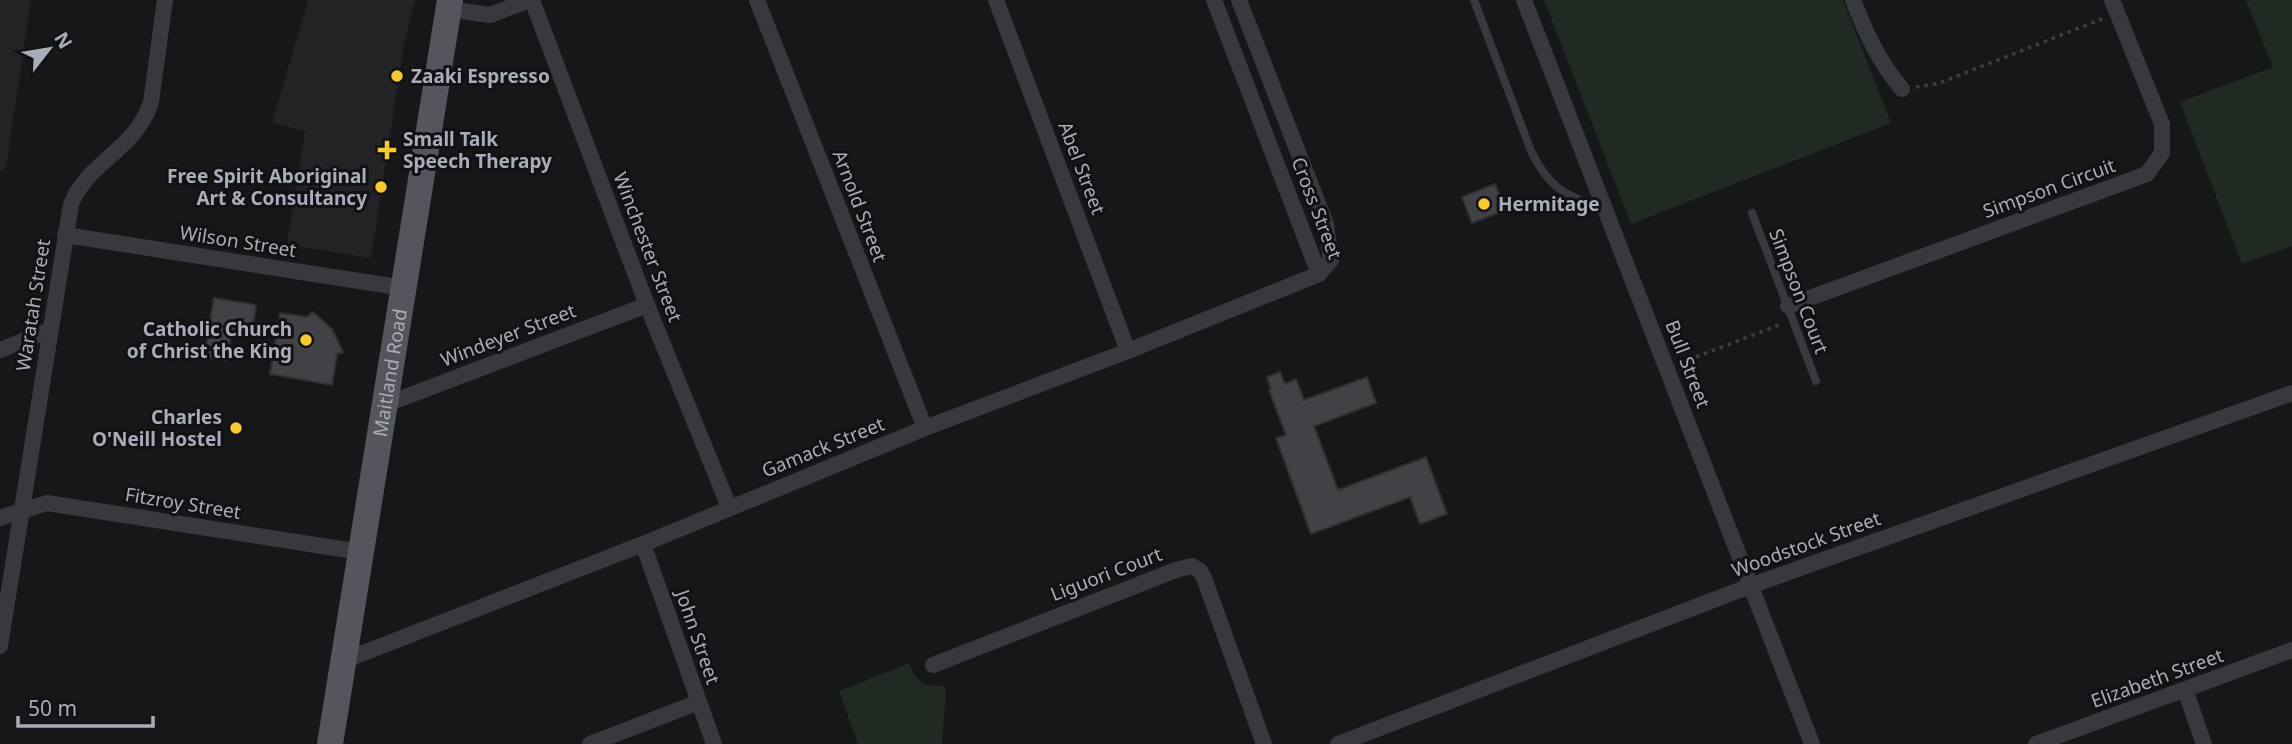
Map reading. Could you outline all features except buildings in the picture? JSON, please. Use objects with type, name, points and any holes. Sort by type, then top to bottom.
[{"type":"main road","name":"Maitland Road","points":[[330,744],[449,5]]},
{"type":"street","name":"Waratah Street","points":[[0,646],[71,204],[88,177],[133,136],[147,117],[165,0]]},
{"type":"street","points":[[449,5],[491,15],[531,0]]},
{"type":"street","name":"Winchester Street","points":[[531,0],[647,305],[729,507]]},
{"type":"street","name":"Arnold Street","points":[[757,0],[925,428]]},
{"type":"street","name":"Abel Street","points":[[996,0],[1128,351]]},
{"type":"street","name":"Cross Street","points":[[1214,0],[1320,274]]},
{"type":"street","name":"Cross Street","points":[[1239,0],[1326,224],[1331,260],[1320,274]]},
{"type":"street","name":"Bull Street","points":[[1524,0],[1812,744]]},
{"type":"street","points":[[1853,0],[1869,40],[1887,71],[1902,89]]},
{"type":"street","name":"Simpson Circuit","points":[[1788,306],[2147,174],[2162,153],[2162,124],[2114,7]]},
{"type":"street","name":"Wilson Street","points":[[65,235],[404,288]]},
{"type":"street","name":"Gamack Street","points":[[343,661],[643,544],[925,428],[1320,274]]},
{"type":"street","name":"Windeyer Street","points":[[384,405],[647,305]]},
{"type":"street","points":[[0,350],[50,330]]},
{"type":"street","name":"Woodstock Street","points":[[1338,744],[1750,586],[2292,393]]},
{"type":"street","name":"Fitzroy Street","points":[[0,518],[47,503],[361,552]]},
{"type":"street","name":"John Street","points":[[643,544],[714,744]]},
{"type":"street","name":"Liguori Court","points":[[933,665],[1192,566],[1200,571],[1204,578],[1264,744]]},
{"type":"street","name":"Elizabeth Street","points":[[2035,744],[2292,650]]},
{"type":"street","points":[[2185,690],[2204,744]]},
{"type":"street","points":[[590,744],[699,702]]},
{"type":"lane","points":[[1474,0],[1531,151],[1542,173],[1557,189],[1576,200],[1603,208]]},
{"type":"lane","name":"Simpson Court","points":[[1752,213],[1816,381]]},
{"type":"path","points":[[1902,89],[1937,84],[2114,7]]},
{"type":"path","points":[[1688,360],[1779,325]]},
{"type":"shaded area","points":[[0,0],[31,0],[6,168],[0,171]]},
{"type":"shaded area","points":[[308,0],[415,0],[403,50],[371,258],[287,245],[305,131],[272,123]]},
{"type":"shaded area","points":[[1544,0],[1843,0],[1891,123],[1631,224]]},
{"type":"shaded area","points":[[2246,0],[2292,0],[2292,246],[2242,264],[2180,102],[2273,67]]},
{"type":"shaded area","points":[[909,663],[921,682],[931,686],[943,685],[946,690],[942,744],[858,744],[839,691]]},
{"type":"place","name":"Zaaki Espresso","points":[[397,76]]},
{"type":"place","name":"Small Talk Speech Therapy","points":[[387,150]]},
{"type":"place","name":"Free Spirit Aboriginal Art & Consultancy","points":[[381,187]]},
{"type":"place","name":"Hermitage","points":[[1484,204]]},
{"type":"place","name":"Catholic Church of Christ the King","points":[[306,340]]},
{"type":"place","name":"Charles O'Neill Hostel","points":[[236,428]]}]
